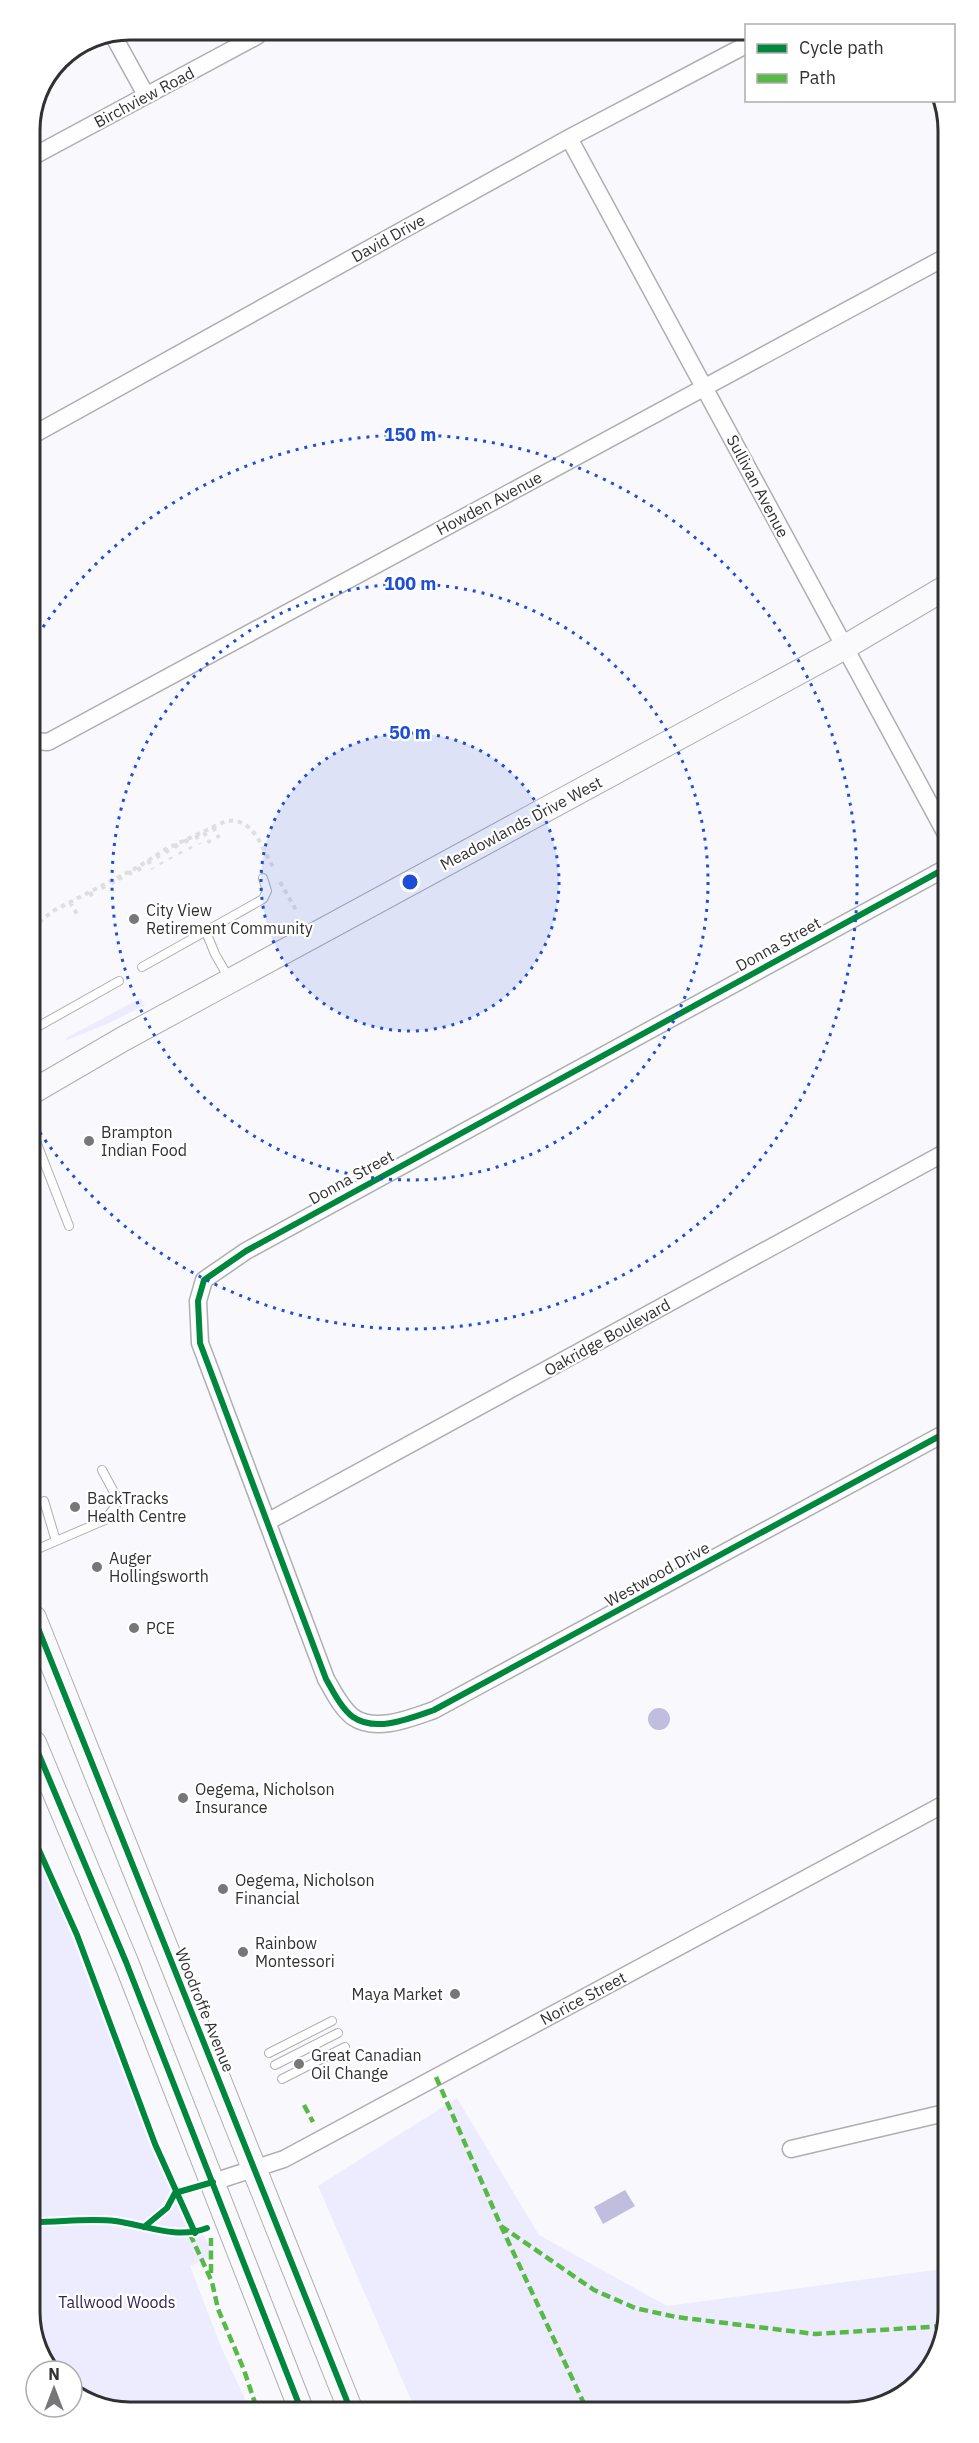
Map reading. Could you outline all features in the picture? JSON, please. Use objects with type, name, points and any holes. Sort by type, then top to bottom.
[{"type":"main road","name":"Meadowlands Drive West","points":[[41,1087],[231,981],[845,648],[938,592]]},
{"type":"main road","name":"Woodroffe Avenue","points":[[40,1634],[347,2402]]},
{"type":"main road","points":[[40,1758],[126,1962],[298,2402]]},
{"type":"street","name":"Birchview Road","points":[[41,152],[248,41]]},
{"type":"street","points":[[117,42],[146,95]]},
{"type":"street","name":"David Drive","points":[[41,431],[569,138],[745,46]]},
{"type":"street","name":"Sullivan Avenue","points":[[569,138],[938,821]]},
{"type":"street","name":"Howden Avenue","points":[[41,742],[48,742],[938,261]]},
{"type":"street","name":"Donna Street","points":[[374,1723],[353,1717],[338,1699],[326,1679],[200,1343],[198,1301],[204,1280],[246,1251],[938,872]]},
{"type":"street","name":"Oakridge Boulevard","points":[[267,1522],[938,1156]]},
{"type":"street","name":"Westwood Drive","points":[[374,1723],[398,1723],[434,1710],[938,1437]]},
{"type":"street","name":"Norice Street","points":[[213,2182],[284,2159],[938,1807]]},
{"type":"street","points":[[791,2149],[938,2114]]},
{"type":"lane","points":[[142,968],[263,899],[267,891],[263,878]]},
{"type":"lane","points":[[206,932],[215,954],[231,981]]},
{"type":"lane","points":[[41,1025],[119,981]]},
{"type":"lane","points":[[41,1162],[69,1226]]},
{"type":"lane","points":[[40,1548],[105,1520],[116,1504],[115,1494],[102,1470]]},
{"type":"lane","points":[[44,1501],[56,1541]]},
{"type":"lane","points":[[269,2053],[332,2022]]},
{"type":"lane","points":[[275,2065],[338,2033]]},
{"type":"lane","points":[[282,2079],[345,2047]]},
{"type":"path","points":[[41,921],[53,911],[138,867],[175,844],[226,820],[244,822],[251,828],[273,869]]},
{"type":"path","points":[[213,827],[219,838]]},
{"type":"path","points":[[204,832],[210,843]]},
{"type":"path","points":[[196,835],[200,844]]},
{"type":"path","points":[[185,839],[191,849]]},
{"type":"path","points":[[175,844],[180,854]]},
{"type":"path","points":[[166,849],[171,859]]},
{"type":"path","points":[[157,854],[162,864]]},
{"type":"path","points":[[148,860],[153,869]]},
{"type":"path","points":[[138,867],[142,874]]},
{"type":"path","points":[[129,871],[133,879]]},
{"type":"path","points":[[120,876],[123,883]]},
{"type":"path","points":[[279,879],[296,910]]},
{"type":"path","points":[[112,880],[116,888]]},
{"type":"path","points":[[102,885],[106,892]]},
{"type":"path","points":[[90,891],[94,900]]},
{"type":"path","points":[[70,902],[77,914]]},
{"type":"green space","points":[[141,998],[145,1005],[65,1041],[66,1038]]},
{"type":"green space","name":"Tallwood Woods","points":[[40,1855],[158,2157],[207,2241],[213,2256],[190,2266],[222,2349],[246,2402],[124,2402],[101,2398],[84,2389],[84,2359],[54,2359],[45,2342],[41,2324]]},
{"type":"green space","points":[[457,2098],[539,2235],[667,2306],[938,2269],[938,2324],[934,2342],[923,2363],[903,2384],[878,2398],[860,2402],[412,2402],[318,2186]]},
{"type":"shaded area","points":[[659,1708],[667,1711],[670,1719],[667,1727],[659,1730],[651,1727],[648,1719],[651,1711]]},
{"type":"shaded area","points":[[625,2190],[635,2206],[603,2224],[594,2207]]},
{"type":"marked path","points":[[436,2077],[501,2226],[583,2402]]},
{"type":"marked path","points":[[304,2105],[313,2122]]},
{"type":"marked path","points":[[501,2226],[594,2290],[635,2308],[676,2317],[815,2334],[937,2326]]},
{"type":"marked path","points":[[190,2234],[212,2282],[218,2309],[244,2370],[255,2402]]},
{"type":"marked path","points":[[211,2238],[211,2273]]},
{"type":"cycle path","points":[[938,872],[246,1251],[204,1280],[198,1301],[200,1343],[326,1679],[345,1709],[353,1717],[372,1724],[394,1723],[434,1710],[938,1437]]},
{"type":"cycle path","points":[[40,1634],[347,2402]]},
{"type":"cycle path","points":[[40,1758],[126,1962],[298,2402]]},
{"type":"cycle path","points":[[40,1853],[77,1935],[155,2144],[195,2233]]},
{"type":"cycle path","points":[[144,2227],[167,2208],[175,2193],[213,2182]]},
{"type":"cycle path","points":[[40,2222],[105,2220],[184,2233],[207,2228]]},
{"type":"place","name":"City View Retirement Community","points":[[134,919]]},
{"type":"place","name":"Brampton Indian Food","points":[[89,1141]]},
{"type":"place","name":"BackTracks Health Centre","points":[[75,1507]]},
{"type":"place","name":"Auger Hollingsworth","points":[[97,1567]]},
{"type":"place","name":"PCE","points":[[134,1628]]},
{"type":"place","name":"Oegema, Nicholson Insurance","points":[[183,1798]]},
{"type":"place","name":"Oegema, Nicholson Financial","points":[[223,1889]]},
{"type":"place","name":"Rainbow Montessori","points":[[243,1952]]},
{"type":"place","name":"Maya Market","points":[[455,1994]]},
{"type":"place","name":"Great Canadian Oil Change","points":[[299,2064]]}]
